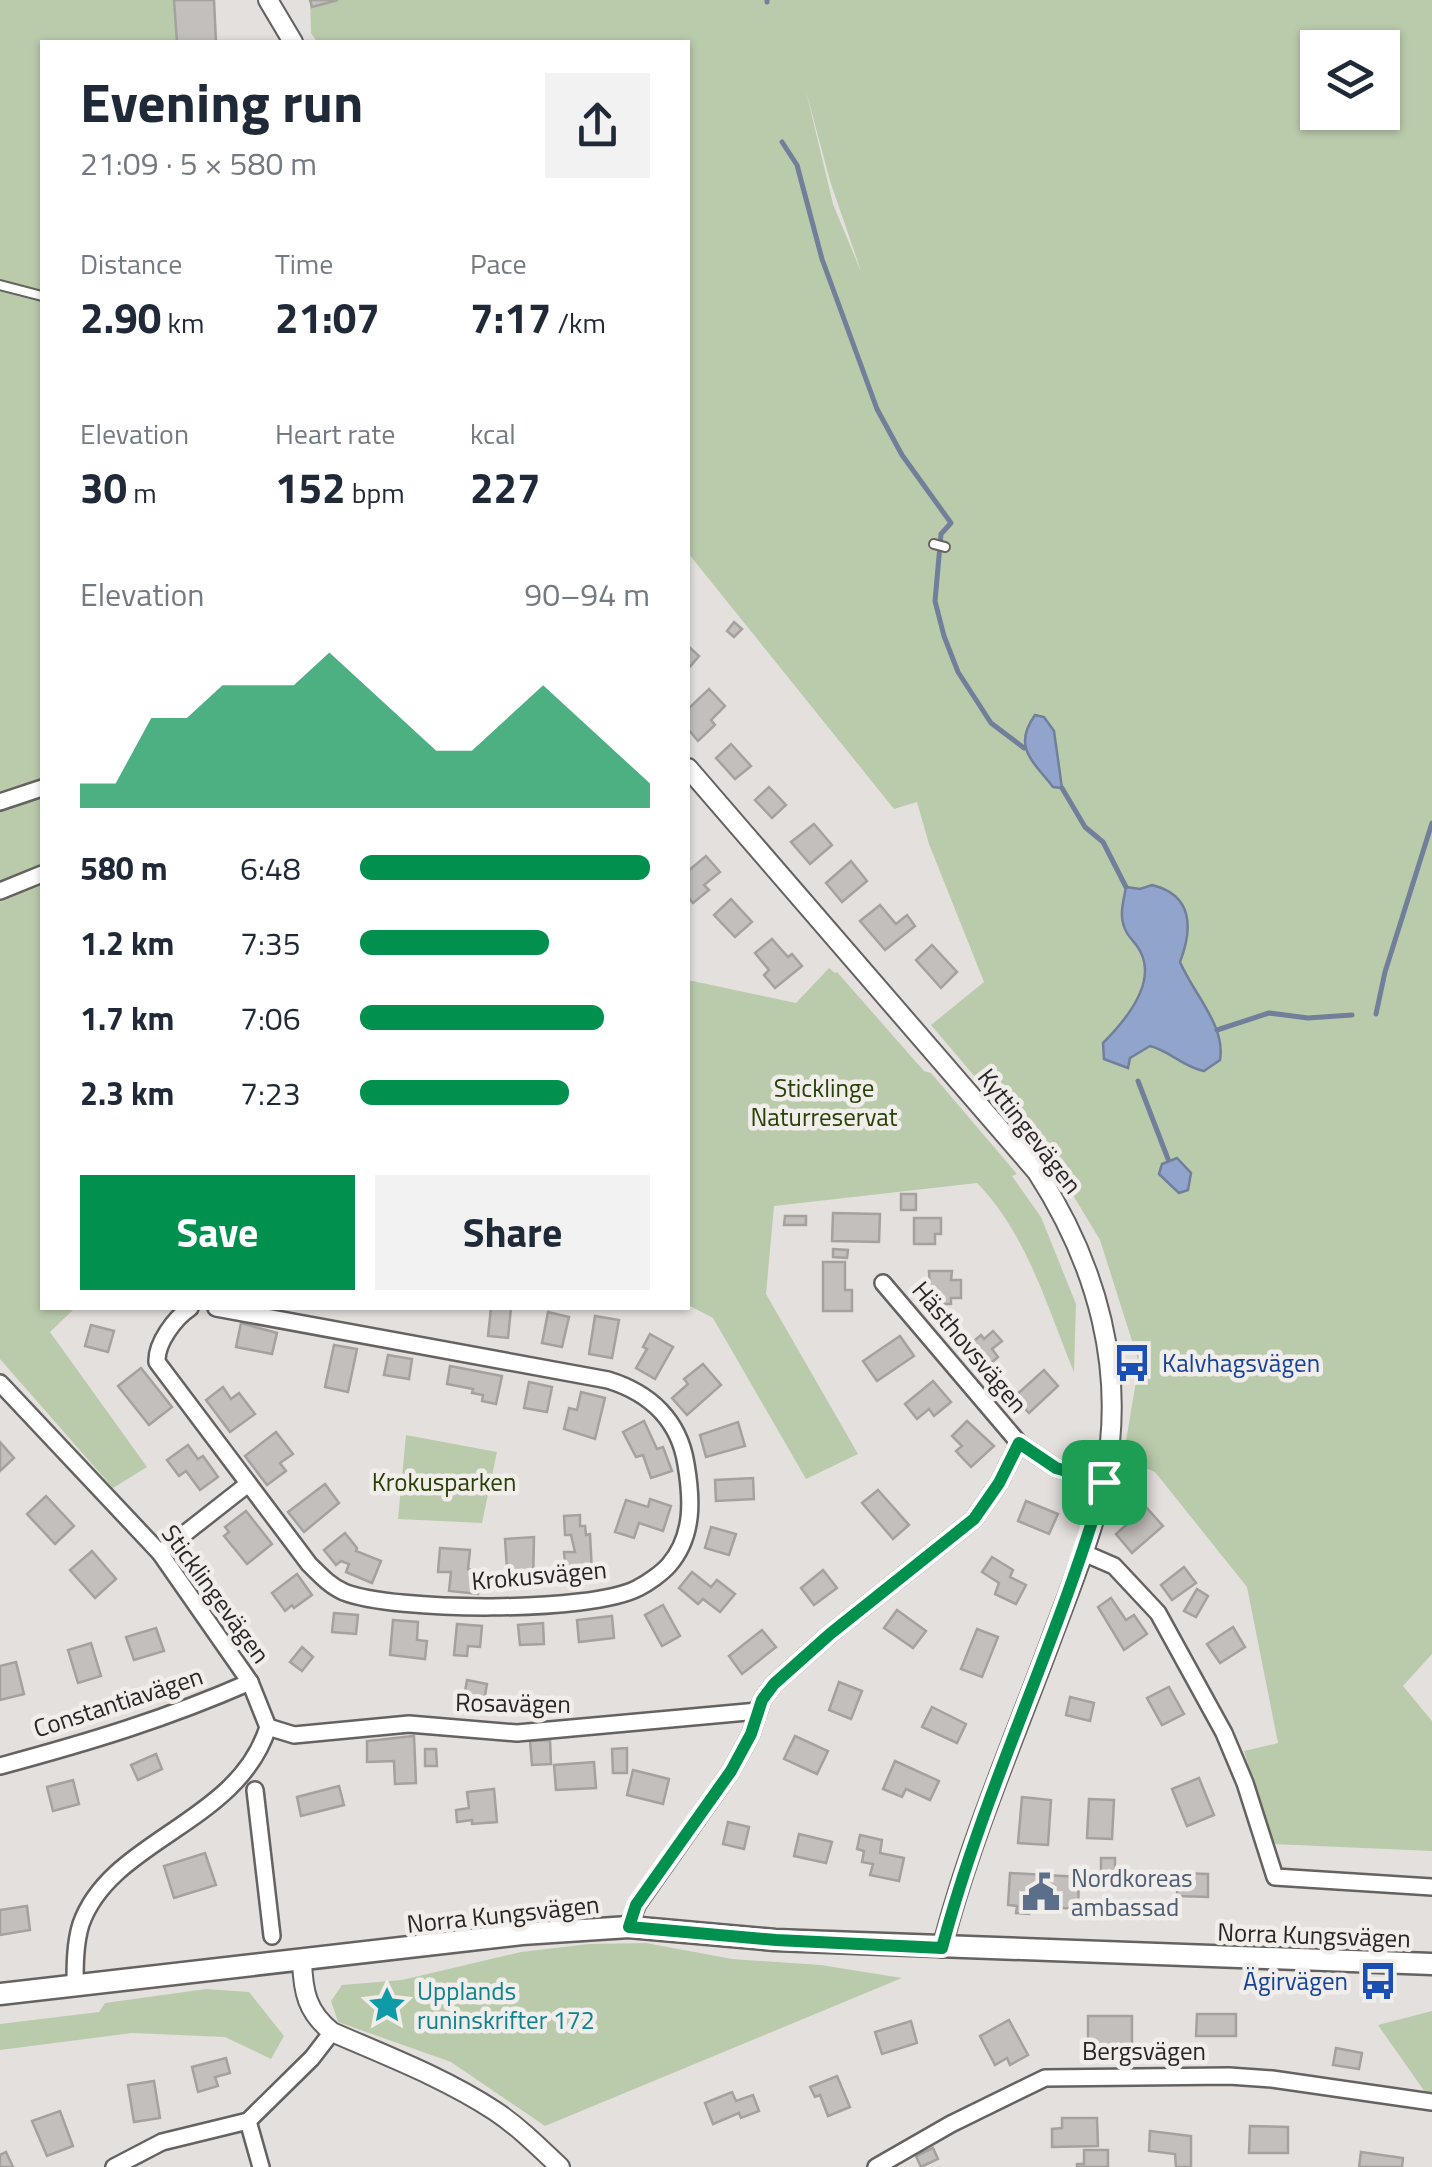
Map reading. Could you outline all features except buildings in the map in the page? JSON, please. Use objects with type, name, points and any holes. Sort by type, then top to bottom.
[{"type":"main road","name":"Norra Kungsvägen","points":[[0,1994],[522,1934],[629,1927],[776,1940],[942,1948],[1432,1964]]},
{"type":"street","points":[[268,0],[293,40]]},
{"type":"street","name":"Kyttingevägen","points":[[690,770],[1037,1172],[1060,1207],[1094,1284],[1104,1324],[1112,1408],[1104,1482],[1084,1553],[965,1870],[942,1948]]},
{"type":"street","points":[[0,802],[40,789]]},
{"type":"street","points":[[0,891],[40,875]]},
{"type":"street","name":"Hästhovsvägen","points":[[883,1284],[1019,1443],[1056,1468],[1104,1482]]},
{"type":"street","name":"Krokusvägen","points":[[186,1310],[156,1351],[158,1362],[327,1582],[365,1599],[496,1608],[604,1598],[637,1589],[668,1566],[680,1548],[691,1517],[692,1493],[685,1456],[674,1429],[656,1404],[626,1385],[234,1310]]},
{"type":"street","name":"Sticklingevägen","points":[[2,1388],[160,1553],[250,1682],[268,1727]]},
{"type":"street","points":[[629,1927],[636,1905],[731,1771],[774,1684],[974,1519],[999,1483],[1019,1443]]},
{"type":"street","points":[[160,1553],[248,1484]]},
{"type":"street","points":[[1084,1553],[1114,1566],[1158,1613],[1224,1733],[1245,1782],[1275,1876],[1432,1887]]},
{"type":"street","name":"Constantiavägen","points":[[0,1766],[111,1736],[250,1682]]},
{"type":"street","name":"Rosavägen","points":[[268,1727],[294,1736],[409,1724],[516,1733],[758,1711]]},
{"type":"street","points":[[75,1986],[81,1924],[103,1890],[121,1870],[227,1792],[254,1762],[268,1727]]},
{"type":"street","points":[[255,1790],[272,1936]]},
{"type":"street","points":[[302,1961],[306,2000],[320,2022],[332,2032],[426,2074],[493,2110],[560,2167]]},
{"type":"street","points":[[114,2167],[162,2142],[248,2120],[312,2058],[332,2032]]},
{"type":"street","name":"Bergsvägen","points":[[876,2167],[951,2124],[1045,2078],[1229,2076],[1432,2102]]},
{"type":"street","points":[[248,2120],[262,2167]]},
{"type":"lane","points":[[0,285],[40,295]]},
{"type":"lane","points":[[934,544],[944,547]]},
{"type":"green space","points":[[0,0],[214,0],[216,40],[40,40],[40,1310],[73,1310],[50,1332],[147,1467],[113,1488],[0,1359]]},
{"type":"green space","points":[[310,0],[1432,0],[1432,1654],[1403,1686],[1432,1721],[1432,1851],[1272,1844],[1244,1751],[1278,1743],[1247,1587],[1155,1472],[1123,1459],[1139,1363],[1100,1240],[1041,1142],[993,1098],[931,1025],[984,982],[929,844],[917,802],[894,809],[690,555],[690,40],[316,40],[311,33]],"holes":[[[806,91],[830,181],[862,274],[833,204]]]},
{"type":"green space","name":"Sticklinge Naturreservat","points":[[829,968],[837,972],[924,1071],[931,1073],[1017,1174],[1012,1176],[1041,1217],[1076,1304],[1074,1372],[1023,1248],[977,1183],[774,1206],[766,1294],[858,1454],[806,1479],[713,1318],[690,1306],[690,980],[796,1003]]},
{"type":"green space","name":"Krokusparken","points":[[406,1435],[497,1452],[482,1523],[398,1519]]},
{"type":"green space","points":[[646,1943],[732,1959],[821,1965],[902,1978],[545,2126],[451,2062],[338,2022],[331,2001],[342,1985],[402,1980],[521,1952],[589,1944]]},
{"type":"green space","points":[[206,1989],[249,1992],[284,2036],[271,2059],[225,2037],[132,2033],[0,2050],[0,2024],[99,2012],[105,2003]]},
{"type":"green space","points":[[1432,2011],[1432,2102],[1378,2025]]},
{"type":"water","points":[[1035,715],[1044,717],[1054,731],[1062,788],[1053,787],[1032,761],[1025,745],[1028,726]]},
{"type":"water","points":[[1152,885],[1176,896],[1186,914],[1187,937],[1180,962],[1213,1022],[1221,1047],[1220,1060],[1204,1071],[1150,1046],[1130,1058],[1128,1068],[1104,1059],[1103,1043],[1136,1002],[1144,977],[1141,953],[1123,921],[1126,887],[1140,889]]},
{"type":"water","points":[[1177,1158],[1191,1173],[1188,1190],[1179,1193],[1159,1174],[1162,1164]]},
{"type":"waterway","points":[[782,142],[797,165],[822,259],[877,409],[902,455],[951,523],[941,534],[935,601],[958,672],[991,723],[1024,748]]},
{"type":"waterway","points":[[1062,788],[1085,827],[1103,842],[1126,887]]},
{"type":"waterway","points":[[1376,1014],[1385,972],[1432,823]]},
{"type":"waterway","points":[[1217,1030],[1269,1013],[1308,1018],[1352,1015]]},
{"type":"waterway","points":[[1138,1081],[1168,1159]]},
{"type":"place","name":"Kalvhagsvägen","points":[[1132,1363]]},
{"type":"place","name":"Nordkoreas ambassad","points":[[1041,1892]]},
{"type":"place","name":"Ägirvägen","points":[[1378,1981]]},
{"type":"place","name":"Upplands runinskrifter 172","points":[[387,2005]]},
{"type":"route","points":[[1019,1443],[1056,1468],[1104,1482],[1084,1553],[965,1870],[942,1948],[776,1940],[629,1927],[636,1905],[731,1771],[751,1734],[762,1700],[774,1684],[974,1519],[999,1483],[1019,1443]]}]
